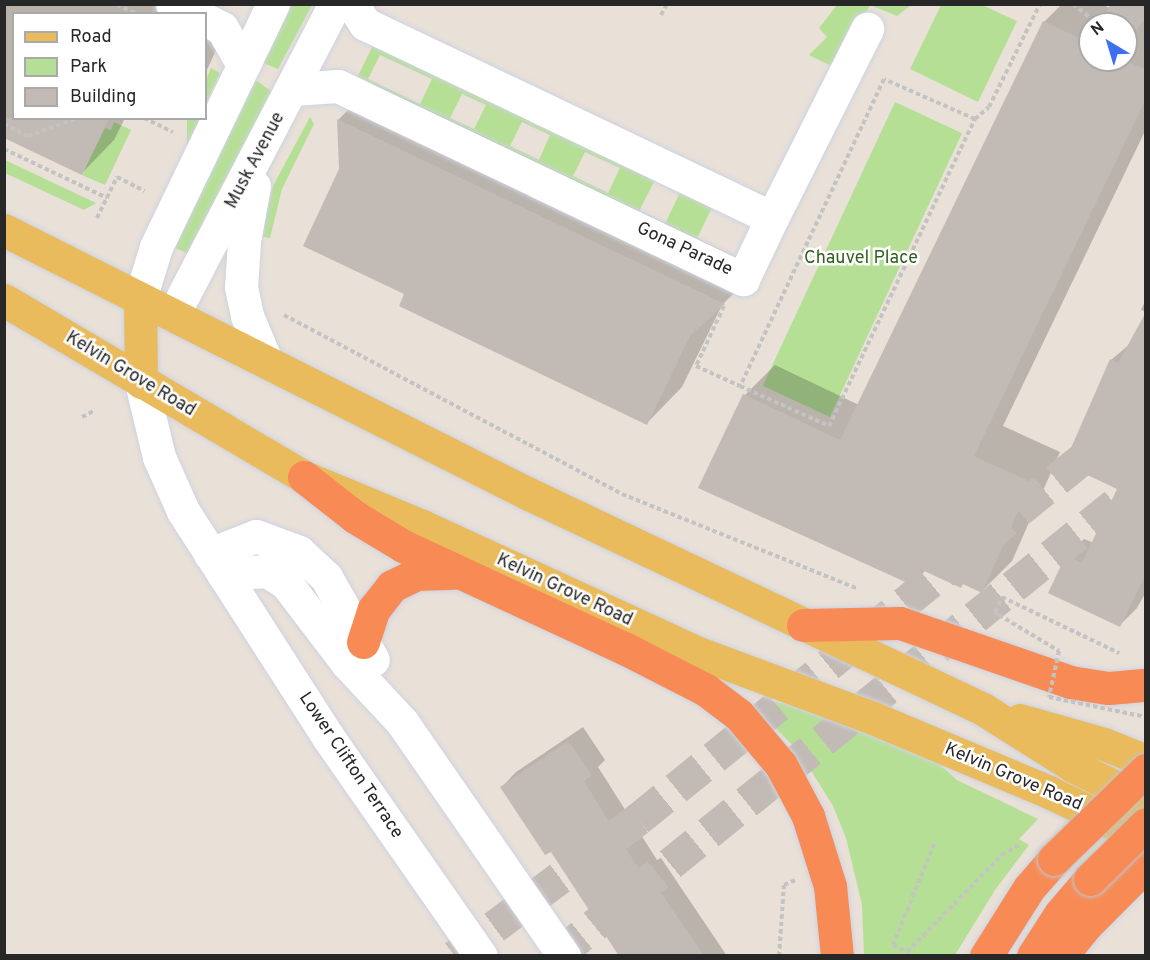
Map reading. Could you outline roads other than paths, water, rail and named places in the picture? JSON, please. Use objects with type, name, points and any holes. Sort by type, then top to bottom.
[{"type":"highway","points":[[304,477],[379,533],[456,573],[626,649],[706,690],[739,715],[782,765],[808,816],[830,886],[837,956]]},
{"type":"highway","points":[[363,642],[374,609],[392,586],[417,574],[456,573]]},
{"type":"highway","points":[[803,625],[900,623],[1070,682],[1109,688],[1146,685]]},
{"type":"highway","points":[[986,956],[1029,888],[1054,859],[1146,770]]},
{"type":"highway","points":[[1061,956],[1103,886],[1146,824]]},
{"type":"highway","points":[[1033,956],[1060,914],[1103,886],[1146,865]]},
{"type":"main road","name":"Kelvin Grove Road","points":[[4,230],[529,494],[983,709],[1073,766],[1146,802]]},
{"type":"main road","points":[[140,299],[141,382]]},
{"type":"main road","name":"Kelvin Grove Road","points":[[4,300],[304,477],[420,525],[701,654],[894,727],[1051,793],[1146,839]]},
{"type":"main road","points":[[141,382],[173,315]]},
{"type":"main road","name":"Kelvin Grove Road","points":[[983,709],[1104,744],[1146,761]]},
{"type":"street","points":[[172,4],[187,12]]},
{"type":"street","points":[[140,299],[151,258],[273,4]]},
{"type":"street","name":"Musk Avenue","points":[[173,315],[265,144],[335,4]]},
{"type":"street","points":[[352,4],[365,24],[772,218],[867,30]]},
{"type":"street","points":[[207,21],[222,28],[243,65]]},
{"type":"street","name":"Gona Parade","points":[[293,89],[338,86],[743,279],[772,218]]},
{"type":"street","points":[[265,144],[246,222],[240,275],[247,316],[266,361]]},
{"type":"street","name":"Lower Clifton Terrace","points":[[141,382],[163,468],[183,511],[328,737],[481,956]]},
{"type":"street","points":[[216,564],[256,536],[299,552],[326,577],[363,642],[402,722]]},
{"type":"street","points":[[216,564],[261,571],[282,578],[347,663],[402,722],[564,956]]},
{"type":"tunnel","points":[[455,956],[638,819],[1146,407]]},
{"type":"tunnel","points":[[556,956],[1146,479]]},
{"type":"park label","name":"Chauvel Place","points":[[861,259]]}]
